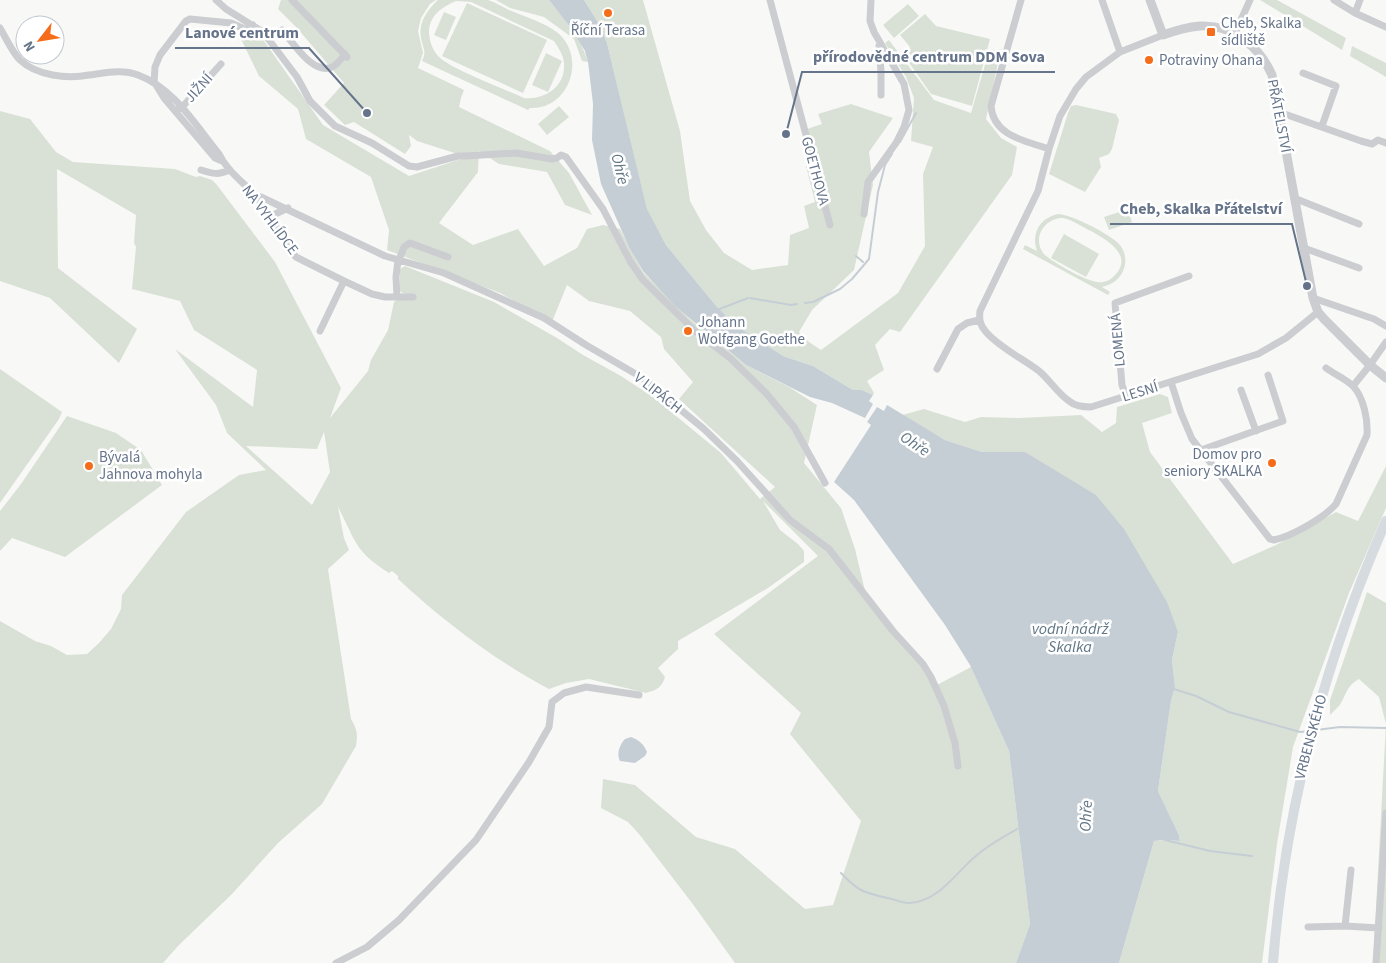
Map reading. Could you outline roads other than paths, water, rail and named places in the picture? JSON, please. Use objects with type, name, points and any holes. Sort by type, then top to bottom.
[{"type":"main road","name":"VRBENSKÉHO","points":[[1273,963],[1284,865],[1302,767],[1320,700],[1338,644],[1362,578],[1386,521]]},
{"type":"street","points":[[216,0],[263,32],[297,77],[310,101],[335,126],[372,143],[409,166],[417,167],[458,156],[516,153],[555,158],[561,155],[569,160],[603,209],[630,261],[643,280],[687,323],[737,364],[766,393],[794,427],[825,482]]},
{"type":"street","points":[[282,30],[307,60],[322,68],[333,67],[346,55],[292,0]]},
{"type":"street","name":"GOETHOVA","points":[[770,0],[830,225]]},
{"type":"street","points":[[864,214],[868,182],[896,143],[904,127],[909,110],[904,84],[879,43],[870,21],[871,0]]},
{"type":"street","points":[[1021,0],[991,106],[991,112],[996,123],[1008,134],[1049,149]]},
{"type":"street","points":[[1102,0],[1120,52]]},
{"type":"street","points":[[937,369],[958,329],[967,323],[979,320],[980,311],[1038,191],[1060,116],[1076,90],[1086,77],[1120,52],[1162,35],[1150,0]]},
{"type":"street","points":[[1235,33],[1250,0]]},
{"type":"street","points":[[1334,0],[1386,27]]},
{"type":"street","points":[[1355,12],[1360,0]]},
{"type":"street","points":[[154,83],[155,67],[160,55],[186,21],[190,19],[231,23],[247,30],[253,26]]},
{"type":"street","name":"PŘÁTELSTVÍ","points":[[1162,35],[1200,26],[1235,33],[1254,48],[1268,68],[1272,75],[1294,198],[1318,312],[1370,365],[1386,378]]},
{"type":"street","name":"NA VYHLÍDCE","points":[[0,28],[19,59],[30,68],[57,76],[80,77],[116,71],[137,74],[166,90],[178,109],[219,154],[222,161],[243,185],[254,194],[279,230],[288,248],[296,257],[372,294],[413,297]]},
{"type":"street","points":[[879,43],[881,95]]},
{"type":"street","name":"JIŽNÍ","points":[[178,109],[221,64]]},
{"type":"street","points":[[1304,73],[1336,86],[1322,126]]},
{"type":"street","points":[[1279,112],[1372,144],[1378,140],[1386,143]]},
{"type":"street","points":[[200,170],[213,174],[220,174],[230,170]]},
{"type":"street","name":"V LIPÁCH","points":[[261,197],[288,208],[385,256],[444,273],[544,318],[642,377],[737,461],[790,520],[829,549],[893,631],[928,671],[944,706],[955,743],[958,766]]},
{"type":"street","points":[[1294,198],[1359,224]]},
{"type":"street","points":[[269,217],[288,208]]},
{"type":"street","points":[[397,297],[396,276],[404,247],[410,243],[448,257]]},
{"type":"street","points":[[1304,248],[1359,268]]},
{"type":"street","name":"LOMENÁ","points":[[1126,396],[1122,385],[1115,303],[1189,276]]},
{"type":"street","points":[[320,331],[344,280]]},
{"type":"street","points":[[1314,298],[1374,319],[1386,326]]},
{"type":"street","name":"LESNÍ","points":[[979,320],[987,333],[1039,371],[1068,401],[1078,406],[1090,406],[1265,351],[1286,338],[1318,312]]},
{"type":"street","points":[[1353,386],[1386,342]]},
{"type":"street","points":[[1171,382],[1188,431],[1270,539],[1278,539],[1319,519],[1336,504],[1367,435],[1364,407],[1353,386],[1326,368]]},
{"type":"street","points":[[1201,450],[1284,421],[1268,375]]},
{"type":"street","points":[[1242,390],[1256,431]]},
{"type":"street","points":[[336,963],[367,947],[399,920],[476,840],[549,727],[552,702],[564,693],[586,687],[639,695]]},
{"type":"street","points":[[1376,963],[1386,813]]},
{"type":"street","points":[[1345,926],[1351,870]]},
{"type":"street","points":[[1308,927],[1345,926],[1379,928]]},
{"type":"water","name":"Ohře","points":[[549,0],[584,0],[601,27],[607,43],[647,209],[666,245],[717,307],[737,326],[783,356],[813,366],[853,390],[862,390],[873,395],[869,401],[873,404],[865,418],[832,403],[810,397],[746,365],[675,306],[643,271],[629,247],[601,184],[592,140],[593,104],[585,51],[570,27]]},
{"type":"water","name":"vodní nádrž Skalka","points":[[887,405],[945,440],[982,452],[1025,452],[1096,495],[1124,529],[1167,602],[1178,632],[1172,660],[1175,687],[1171,701],[1158,791],[1179,835],[1180,841],[1154,841],[1119,963],[1016,963],[1030,924],[1009,751],[970,665],[945,625],[854,500],[834,482],[871,425],[867,422],[877,407],[884,411]]},
{"type":"water","points":[[631,737],[641,743],[647,752],[645,756],[635,763],[620,761],[618,755],[620,746],[625,739]]},
{"type":"waterway","points":[[900,142],[916,113]]},
{"type":"waterway","points":[[805,303],[813,302],[840,289],[852,279],[869,259],[878,192],[885,165],[892,154]]},
{"type":"waterway","points":[[856,256],[863,262]]},
{"type":"waterway","points":[[717,310],[748,298]]},
{"type":"waterway","points":[[750,298],[791,305],[797,304]]},
{"type":"waterway","points":[[1174,689],[1196,696],[1229,712],[1300,732],[1309,731]]},
{"type":"waterway","points":[[1316,730],[1340,727],[1386,728]]},
{"type":"waterway","points":[[841,873],[852,884],[866,892],[906,903],[920,901],[938,892],[982,851],[1019,828]]},
{"type":"waterway","points":[[1161,839],[1210,851],[1252,856]]},
{"type":"place","name":"Říční Terasa","points":[[608,13]]},
{"type":"place","name":"Cheb, Skalka sídliště","points":[[1211,32]]},
{"type":"place","name":"Potraviny Ohana","points":[[1149,60]]},
{"type":"place","name":"Lanové centrum","points":[[367,113]]},
{"type":"place","name":"přírodovědné centrum DDM Sova","points":[[786,134]]},
{"type":"place","name":"Cheb, Skalka Přátelství","points":[[1307,286]]},
{"type":"place","name":"Johann Wolfgang Goethe","points":[[688,331]]},
{"type":"place","name":"Domov pro seniory SKALKA","points":[[1272,463]]},
{"type":"place","name":"Bývalá Jahnova mohyla","points":[[89,466]]}]
